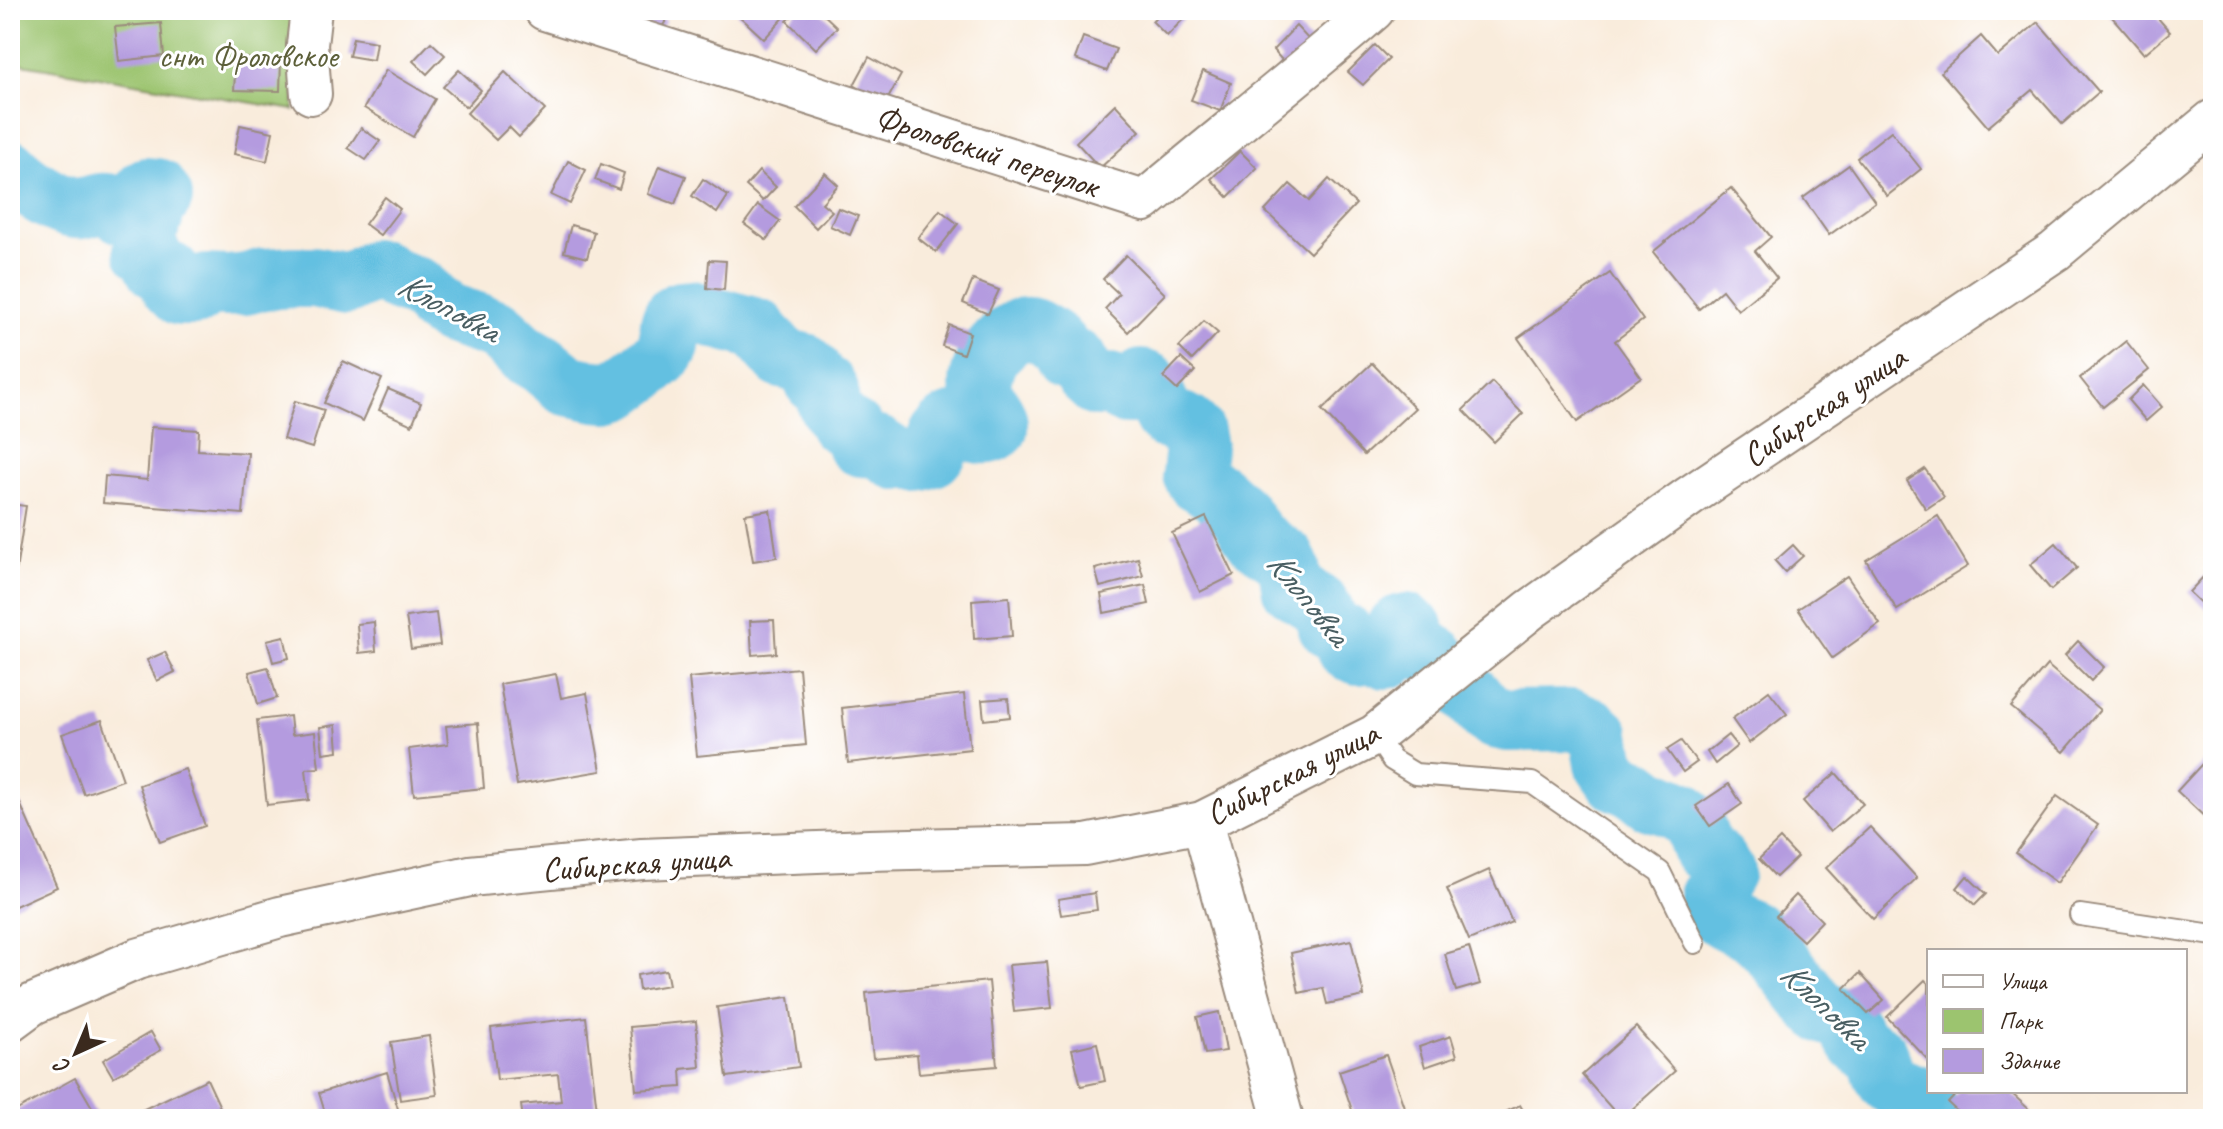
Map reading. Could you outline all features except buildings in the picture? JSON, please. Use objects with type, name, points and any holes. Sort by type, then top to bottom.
[{"type":"street","points":[[311,10],[307,45],[311,94]]},
{"type":"street","name":"Фроловский переулок","points":[[545,10],[1144,201],[1374,10]]},
{"type":"street","name":"Сибирская улица","points":[[10,1021],[33,1004],[137,959],[280,917],[470,876],[642,859],[1085,845],[1202,822],[1375,735],[1554,592],[1690,496],[2055,251],[2213,120]]},
{"type":"street","points":[[1202,822],[1283,1119]]},
{"type":"lane","points":[[1375,735],[1392,760],[1415,774],[1532,783],[1660,872],[1695,943]]},
{"type":"lane","points":[[2080,915],[2213,935]]},
{"type":"green space","name":"снт Фроловское","points":[[10,10],[297,10],[294,110],[10,62]]},
{"type":"waterway","name":"Клоповка","points":[[10,170],[43,195],[74,208],[103,204],[128,214],[140,207],[147,188],[157,189],[162,197],[146,226],[144,250],[151,255],[157,268],[170,273],[172,286],[181,295],[195,295],[207,285],[227,286],[293,277],[314,277],[347,284],[375,270],[382,271],[420,289],[449,314],[498,330],[523,353],[567,385],[595,391],[619,389],[665,353],[669,346],[671,323],[680,312],[691,311],[757,329],[782,358],[805,364],[815,382],[825,386],[828,404],[839,423],[855,432],[857,444],[878,447],[896,459]]},
{"type":"waterway","name":"Клоповка","points":[[919,461],[933,456],[937,451],[939,434],[952,424],[981,433],[997,429],[997,421],[981,392],[981,377],[986,362],[1006,338],[1024,328],[1033,329],[1055,343],[1066,359],[1077,361],[1097,386],[1110,384],[1120,392],[1129,394],[1138,392],[1142,380],[1149,383],[1164,416],[1185,424],[1193,431],[1196,448],[1193,474],[1197,481],[1216,492],[1239,513],[1255,538],[1285,559],[1292,587],[1320,607],[1331,629],[1345,635],[1348,650],[1358,654],[1372,652],[1386,658],[1392,656],[1395,630],[1407,624],[1414,630],[1418,645],[1437,657]]},
{"type":"waterway","name":"Клоповка","points":[[1460,684],[1494,718],[1508,721],[1574,720],[1592,728],[1600,736],[1605,764],[1616,780],[1635,788],[1652,801],[1680,811],[1694,825],[1703,851],[1717,861],[1724,871],[1710,896],[1716,912],[1762,940],[1815,1005],[1844,1021],[1859,1044],[1878,1055],[1886,1078],[1900,1089],[1917,1095],[1932,1119]]}]
